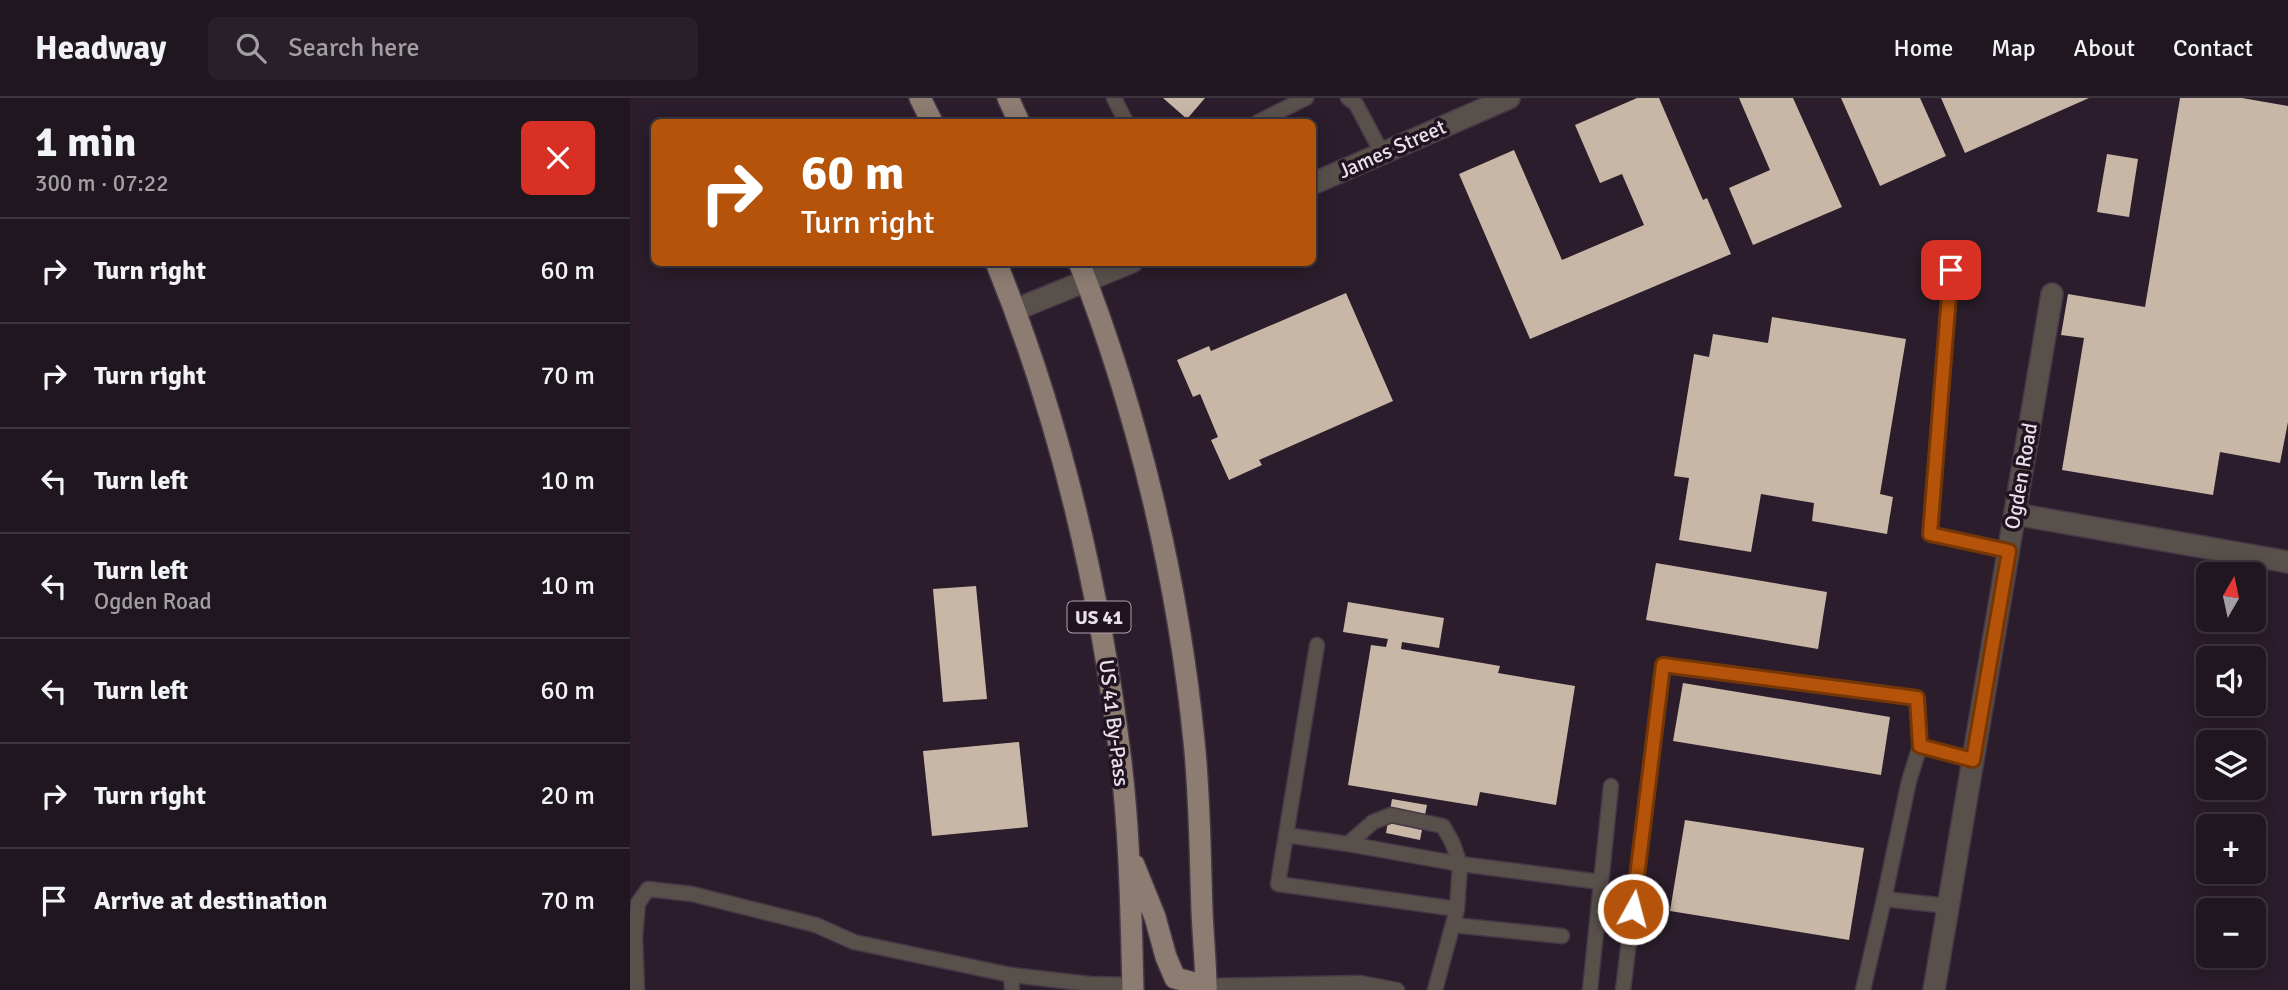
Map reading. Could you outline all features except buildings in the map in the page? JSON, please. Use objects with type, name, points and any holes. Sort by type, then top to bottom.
[{"type":"main road","points":[[920,98],[930,119]]},
{"type":"main road","points":[[1007,98],[1018,119]]},
{"type":"main road","name":"US 41 By-Pass","points":[[998,266],[1049,407],[1094,589],[1121,764],[1133,987]]},
{"type":"main road","points":[[1083,272],[1132,422],[1177,618],[1194,740],[1201,837],[1206,988],[1175,978],[1155,917],[1127,847]]},
{"type":"street","name":"James Street","points":[[1316,182],[1481,104],[1509,98]]},
{"type":"street","points":[[1015,310],[1083,272],[1112,266]]},
{"type":"street","name":"Ogden Road","points":[[1934,990],[2052,294]]},
{"type":"street","points":[[2015,514],[2288,562]]},
{"type":"lane","points":[[1114,98],[1124,119]]},
{"type":"lane","points":[[1264,119],[1306,98]]},
{"type":"lane","points":[[1348,98],[1356,104],[1382,153]]},
{"type":"lane","points":[[1951,270],[1930,534],[2009,551]]},
{"type":"lane","points":[[1317,645],[1278,884],[1457,909]]},
{"type":"lane","points":[[1623,990],[1663,665],[1917,698],[1920,746],[1909,781],[1863,990]]},
{"type":"lane","points":[[1920,746],[1973,760]]},
{"type":"lane","points":[[1590,990],[1611,786]]},
{"type":"lane","points":[[1348,844],[1373,822],[1391,815],[1443,826],[1460,864],[1457,909],[1435,990]]},
{"type":"lane","points":[[1286,835],[1460,864],[1601,882]]},
{"type":"lane","points":[[637,990],[635,937],[638,903],[648,888],[692,894],[816,925],[854,942],[1012,983],[1133,987]]},
{"type":"lane","points":[[1884,899],[1948,906]]},
{"type":"lane","points":[[1453,925],[1562,936]]},
{"type":"lane","points":[[1206,988],[1347,983],[1397,990]]},
{"type":"route","points":[[1633,909],[1663,665],[1917,698],[1920,746],[1973,760],[2009,551],[1930,534],[1951,270]]}]
